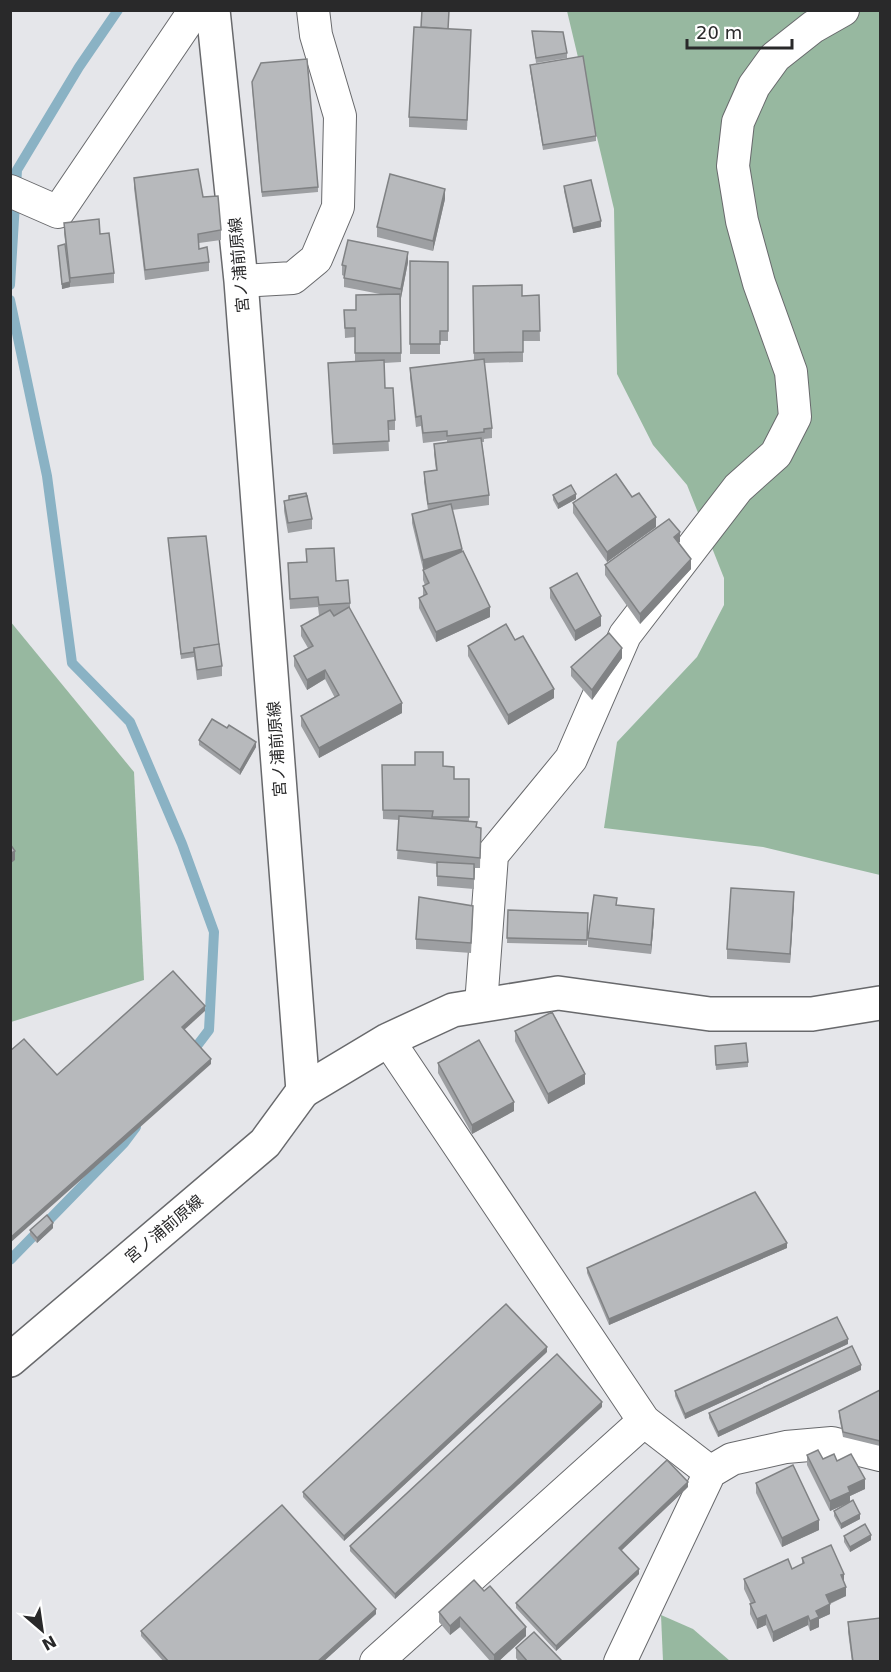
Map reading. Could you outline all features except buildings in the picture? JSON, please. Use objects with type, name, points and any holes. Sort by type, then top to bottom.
[{"type":"main road","name":"宮ノ浦前原線","points":[[13,1356],[265,1143],[303,1091],[241,281],[213,10]]},
{"type":"main road","points":[[303,1091],[388,1040],[453,1010],[558,993],[710,1014],[812,1014],[880,1003]]},
{"type":"street","points":[[10,191],[58,212],[195,10]]},
{"type":"street","points":[[241,281],[293,278],[316,259],[338,207],[340,116],[316,35],[313,10]]},
{"type":"street","points":[[481,1005],[492,855],[571,759],[625,635],[738,488],[776,454],[795,417],[791,372],[759,283],[742,221],[733,166],[738,122],[754,86],[775,57],[813,27],[843,10]]},
{"type":"street","points":[[388,1040],[644,1421],[710,1472]]},
{"type":"street","points":[[376,1662],[644,1421]]},
{"type":"street","points":[[620,1662],[710,1472],[732,1459],[786,1447],[832,1443],[880,1455]]},
{"type":"green space","points":[[567,11],[880,11],[880,875],[763,847],[604,828],[617,742],[697,657],[724,605],[724,578],[687,485],[653,445],[617,374],[614,209]]},
{"type":"green space","points":[[10,621],[134,772],[144,980],[11,1022]]},
{"type":"green space","points":[[661,1615],[693,1629],[730,1661],[663,1661]]},
{"type":"waterway","points":[[10,285],[17,170],[79,67],[118,10]]},
{"type":"waterway","points":[[10,300],[47,476],[72,663],[130,722],[182,844],[214,932],[209,1030],[190,1055]]},
{"type":"waterway","points":[[10,1260],[124,1143],[136,1127]]}]
